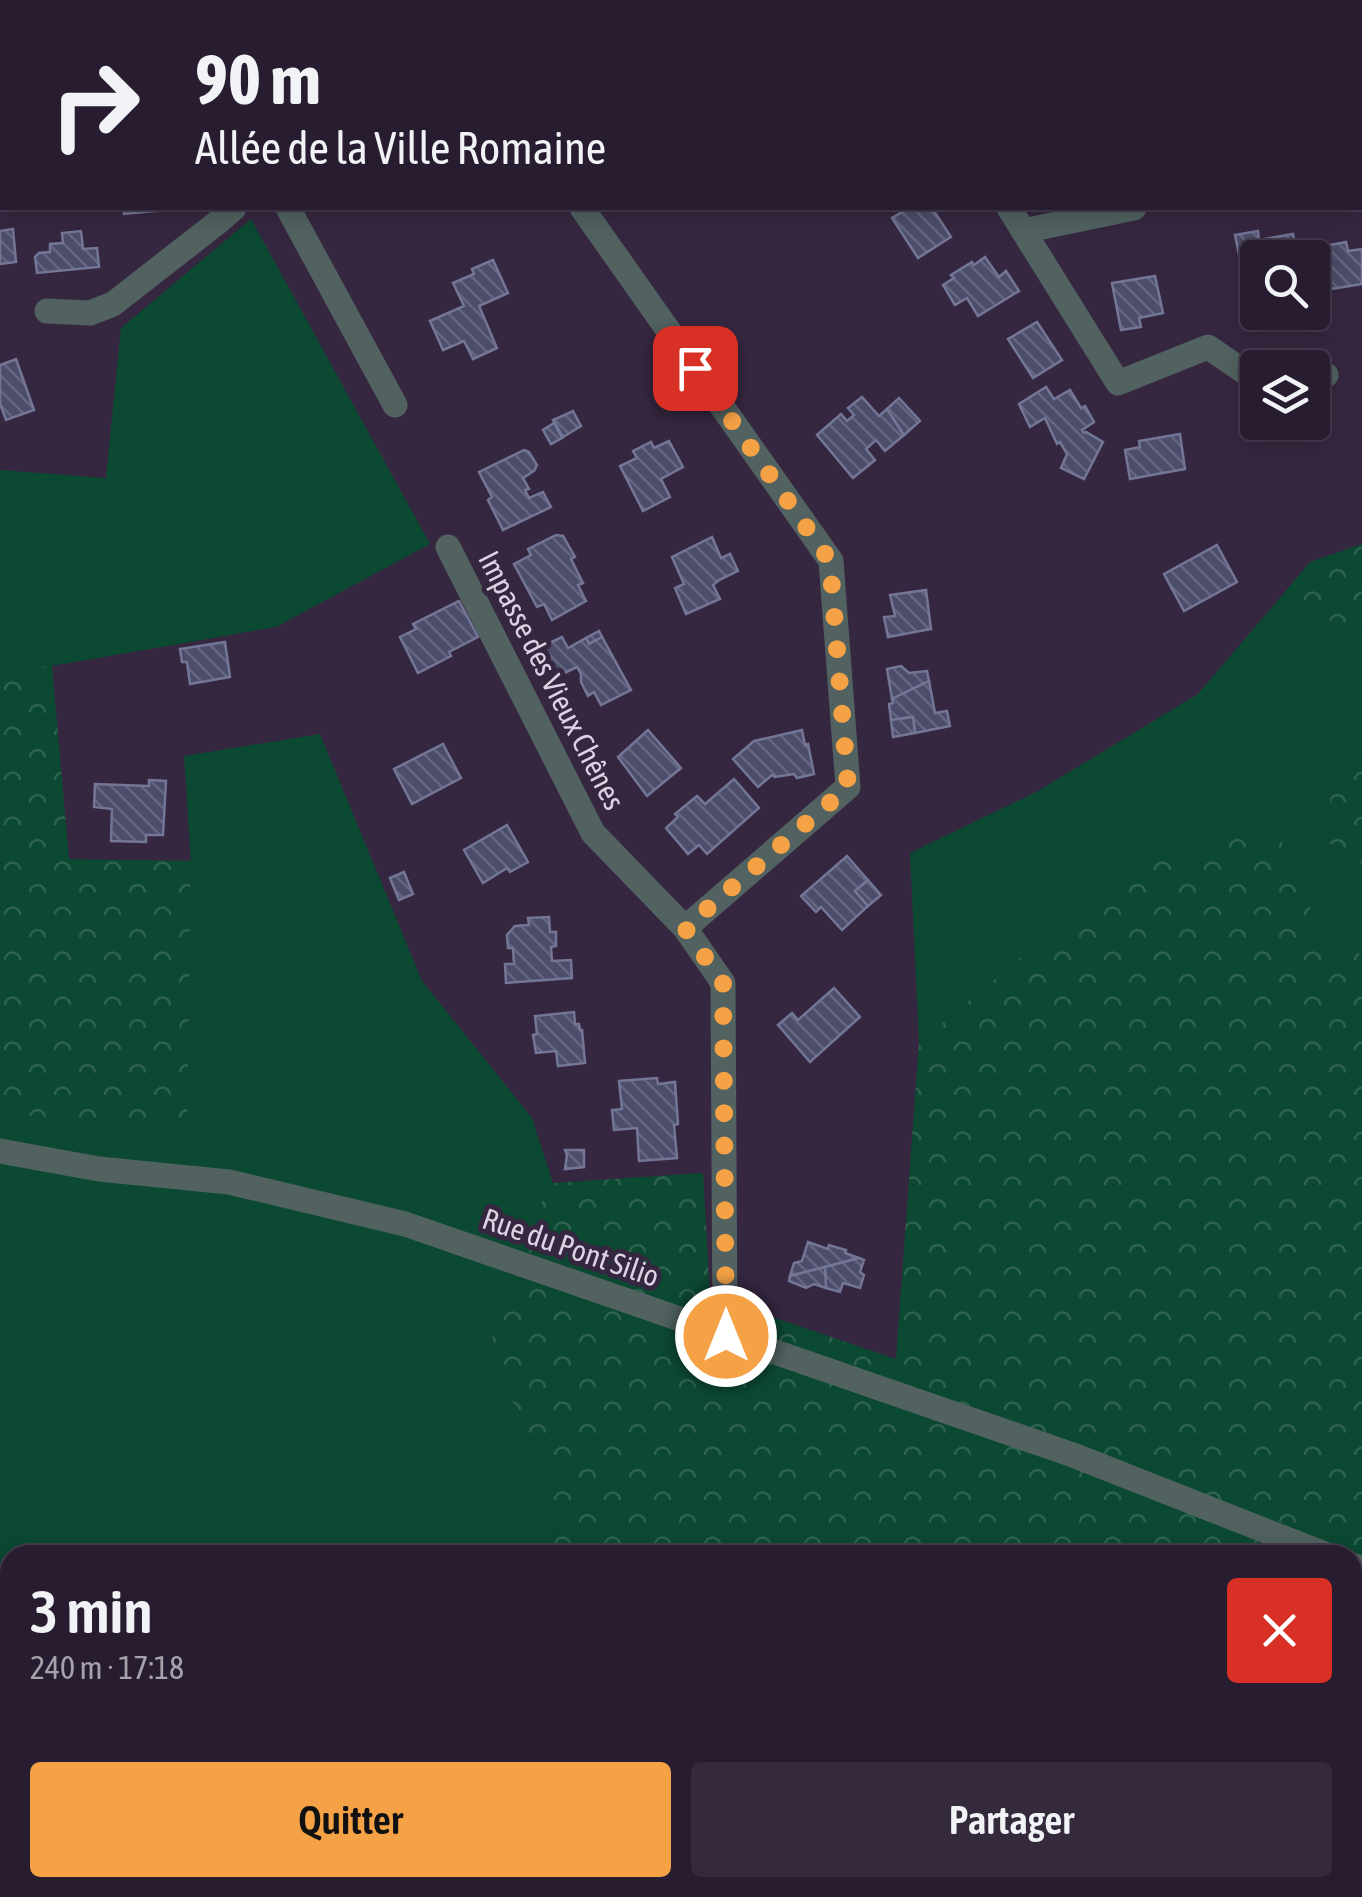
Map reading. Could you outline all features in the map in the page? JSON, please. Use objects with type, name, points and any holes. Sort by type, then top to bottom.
[{"type":"street","points":[[47,311],[90,313],[113,304],[232,210]]},
{"type":"street","points":[[289,210],[394,405]]},
{"type":"street","points":[[583,210],[830,561],[848,787],[685,928]]},
{"type":"street","points":[[1009,210],[1118,382],[1208,346],[1240,368]]},
{"type":"street","points":[[1023,231],[1124,210]]},
{"type":"street","name":"Impasse des Vieux Chênes","points":[[448,547],[593,833],[685,928],[723,983],[726,1336]]},
{"type":"street","name":"Rue du Pont Silio","points":[[0,1152],[99,1169],[229,1182],[405,1224],[1072,1455],[1302,1545]]},
{"type":"green space","points":[[251,219],[430,544],[276,627],[52,666],[0,669],[0,470],[106,478],[121,328]]},
{"type":"green space","points":[[1362,544],[1362,632],[1340,627],[1284,593],[1310,562]]},
{"type":"green space","points":[[1284,593],[1340,627],[1362,632],[1362,752],[1331,775],[1329,843],[1362,864],[1362,954],[1327,948],[1275,828],[1083,906],[919,1042],[910,853],[1038,791],[1198,694]]},
{"type":"green space","points":[[52,666],[69,859],[191,861],[187,1133],[0,1112],[0,669]]},
{"type":"green space","points":[[320,734],[422,981],[532,1118],[553,1183],[525,1229],[488,1353],[544,1464],[556,1545],[0,1545],[0,1112],[187,1132],[191,861],[184,756]]},
{"type":"green space","points":[[1362,752],[1362,864],[1329,843],[1331,775]]},
{"type":"green space","points":[[1276,828],[1327,948],[1362,954],[1362,1545],[556,1545],[544,1464],[488,1353],[525,1229],[553,1183],[703,1173],[710,1296],[896,1359],[919,1042],[1083,906],[1174,852]]},
{"type":"building","points":[[906,210],[933,210],[951,237],[918,258],[892,218]]},
{"type":"building","points":[[13,229],[16,262],[0,264],[0,231]]},
{"type":"building","points":[[81,231],[83,249],[97,248],[99,267],[37,273],[35,257],[39,253],[50,252],[50,244],[63,243],[62,233]]},
{"type":"building","points":[[1258,231],[1259,240],[1240,240],[1240,260],[1235,235]]},
{"type":"building","points":[[1293,234],[1294,240],[1259,240]]},
{"type":"building","points":[[1346,242],[1348,251],[1362,249],[1362,284],[1330,289],[1330,245]]},
{"type":"building","points":[[985,257],[999,277],[1006,271],[1019,291],[978,316],[967,298],[955,305],[943,285],[954,278],[951,275]]},
{"type":"building","points":[[493,260],[508,293],[479,306],[497,348],[473,359],[464,341],[443,350],[430,321],[464,306],[453,283]]},
{"type":"building","points":[[1155,276],[1163,313],[1139,318],[1141,327],[1121,330],[1112,283]]},
{"type":"building","points":[[1037,322],[1062,360],[1033,378],[1008,339]]},
{"type":"building","points":[[16,359],[34,410],[6,420],[0,404],[0,365]]},
{"type":"building","points":[[1046,387],[1054,399],[1070,390],[1094,422],[1082,430],[1103,442],[1084,479],[1061,468],[1067,454],[1060,442],[1057,444],[1045,418],[1030,427],[1019,404]]},
{"type":"building","points":[[862,397],[879,416],[887,409],[904,435],[885,451],[876,440],[866,449],[875,460],[853,478],[817,435],[841,414],[847,421],[854,415],[848,408]]},
{"type":"building","points":[[899,398],[920,421],[904,435],[887,409]]},
{"type":"building","points":[[573,411],[581,426],[563,437],[553,420]]},
{"type":"building","points":[[554,423],[562,438],[551,444],[543,430]]},
{"type":"building","points":[[1180,434],[1185,469],[1130,479],[1125,450],[1140,447],[1139,441]]},
{"type":"building","points":[[669,441],[683,467],[661,479],[670,497],[643,511],[620,466],[637,458],[633,451],[651,442],[654,448]]},
{"type":"building","points":[[524,450],[537,465],[523,478],[529,489],[525,490],[529,498],[543,492],[551,507],[503,530],[479,472]]},
{"type":"building","points":[[556,535],[563,536],[575,557],[571,559],[583,583],[578,585],[586,601],[552,620],[544,604],[537,607],[514,564],[531,555],[528,549]]},
{"type":"building","points":[[712,537],[721,558],[730,554],[738,571],[713,585],[720,599],[686,614],[675,588],[684,584],[672,557]]},
{"type":"building","points":[[1217,545],[1237,582],[1184,611],[1164,574]]},
{"type":"building","points":[[926,590],[931,629],[888,637],[884,617],[895,616],[890,595]]},
{"type":"building","points":[[459,601],[478,637],[418,673],[400,637],[416,629],[413,624]]},
{"type":"building","points":[[599,631],[602,637],[589,644],[586,638]]},
{"type":"building","points":[[562,637],[568,648],[586,638],[589,644],[602,637],[631,690],[601,705],[594,692],[588,696],[577,667],[558,676],[543,646]]},
{"type":"building","points":[[225,642],[230,677],[190,684],[187,662],[182,662],[180,649]]},
{"type":"building","points":[[901,666],[909,673],[927,671],[929,681],[892,699],[887,669]]},
{"type":"building","points":[[929,681],[935,713],[947,711],[950,726],[915,733],[913,717],[891,720],[892,699]]},
{"type":"building","points":[[913,717],[915,733],[893,737],[891,720]]},
{"type":"building","points":[[648,730],[681,768],[647,796],[618,757]]},
{"type":"building","points":[[802,730],[814,774],[797,778],[794,774],[772,775],[758,787],[733,759],[754,741]]},
{"type":"building","points":[[443,744],[461,778],[412,804],[394,769]]},
{"type":"building","points":[[734,779],[759,808],[707,854],[699,845],[688,854],[666,828],[678,817],[675,814],[697,796],[705,804]]},
{"type":"building","points":[[149,780],[166,781],[163,835],[146,835],[146,842],[111,841],[112,809],[94,807],[95,784],[149,786]]},
{"type":"building","points":[[507,825],[528,862],[510,872],[507,868],[483,883],[464,850]]},
{"type":"building","points":[[847,856],[868,880],[855,891],[868,906],[842,930],[821,907],[816,912],[801,896]]},
{"type":"building","points":[[404,872],[413,894],[399,900],[390,878]]},
{"type":"building","points":[[868,880],[881,895],[868,906],[855,891]]},
{"type":"building","points":[[549,917],[550,932],[556,932],[552,961],[571,960],[572,978],[506,983],[505,964],[514,964],[507,935],[515,926],[529,925],[528,918]]},
{"type":"building","points":[[834,988],[860,1017],[810,1062],[778,1025],[792,1013],[798,1020]]},
{"type":"building","points":[[574,1012],[575,1024],[582,1030],[585,1063],[558,1066],[556,1051],[536,1053],[535,1016]]},
{"type":"building","points":[[657,1078],[658,1084],[675,1082],[677,1158],[639,1161],[637,1128],[614,1130],[612,1110],[622,1109],[619,1081]]},
{"type":"building","points":[[565,1150],[584,1150],[584,1167],[565,1169]]},
{"type":"building","points":[[808,1242],[846,1250],[845,1253],[859,1258],[790,1276],[794,1263],[802,1261]]},
{"type":"building","points":[[864,1260],[860,1288],[843,1283],[840,1292],[826,1288],[825,1267]]},
{"type":"building","points":[[825,1267],[826,1288],[814,1284],[806,1288],[789,1281],[790,1276]]},
{"type":"route","points":[[695,368],[830,561],[848,787],[685,928],[723,983],[726,1336]]}]
